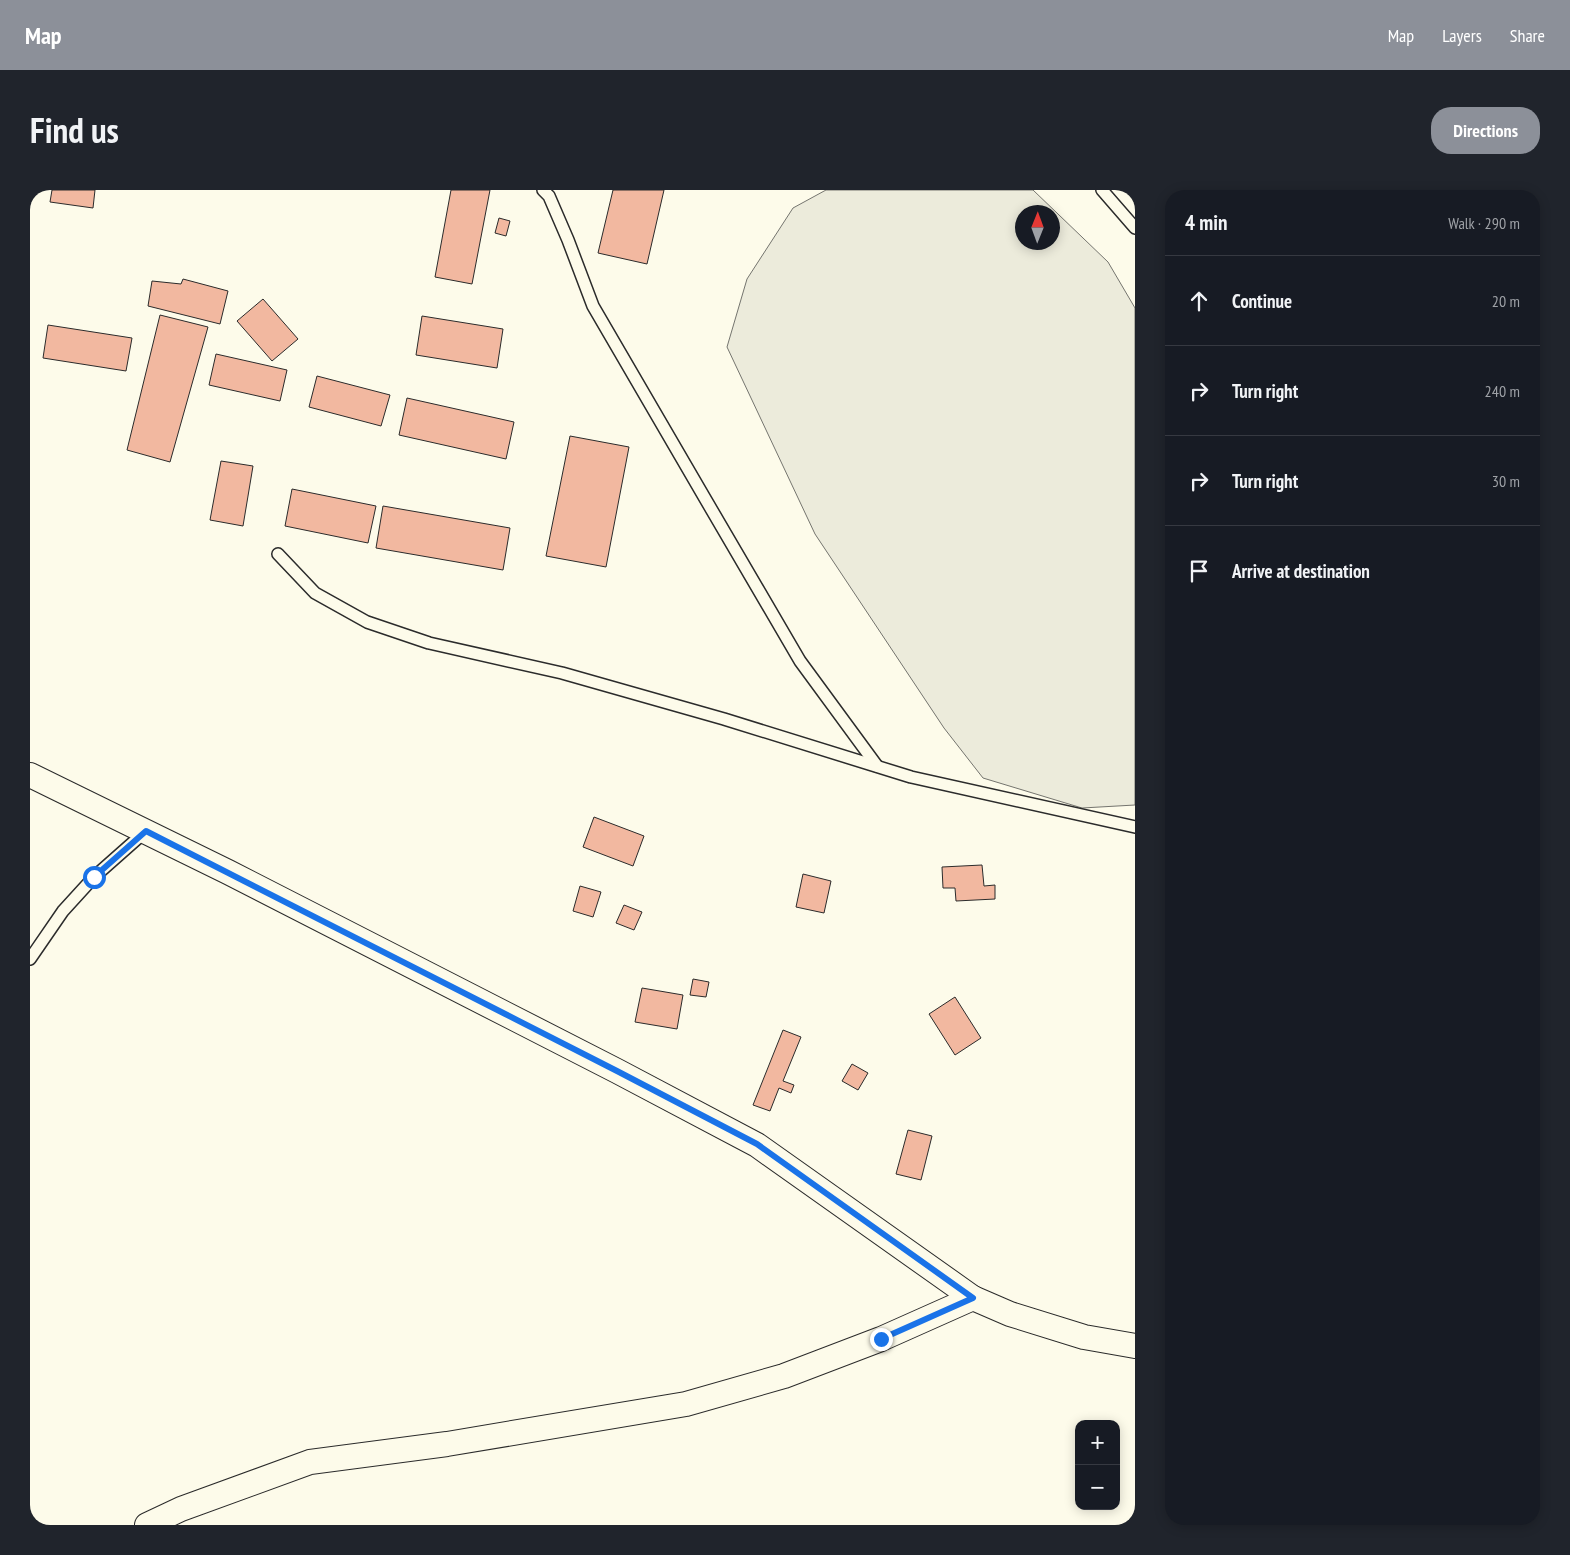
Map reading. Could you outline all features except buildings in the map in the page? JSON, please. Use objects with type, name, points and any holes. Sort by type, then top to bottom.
[{"type":"street","points":[[30,775],[146,831],[757,1144],[973,1298],[1010,1314],[1084,1337],[1135,1346]]},
{"type":"street","points":[[147,1525],[181,1509],[310,1462],[447,1444],[686,1404],[784,1376],[881,1339],[973,1298]]},
{"type":"lane","points":[[543,190],[549,196],[568,240],[593,306],[800,661],[877,766]]},
{"type":"lane","points":[[1102,190],[1135,228]]},
{"type":"lane","points":[[278,554],[315,593],[367,622],[429,643],[562,673],[705,713],[911,777],[1135,827]]},
{"type":"lane","points":[[30,959],[63,911],[94,877],[146,831]]},
{"type":"shaded area","points":[[826,190],[1033,190],[1049,205],[1015,205],[1015,250],[1060,250],[1060,216],[1108,262],[1135,308],[1135,805],[1082,808],[983,778],[944,728],[815,534],[727,347],[747,279],[793,208]]},
{"type":"route","points":[[94,877],[146,831],[757,1144],[973,1298],[881,1339]]}]
